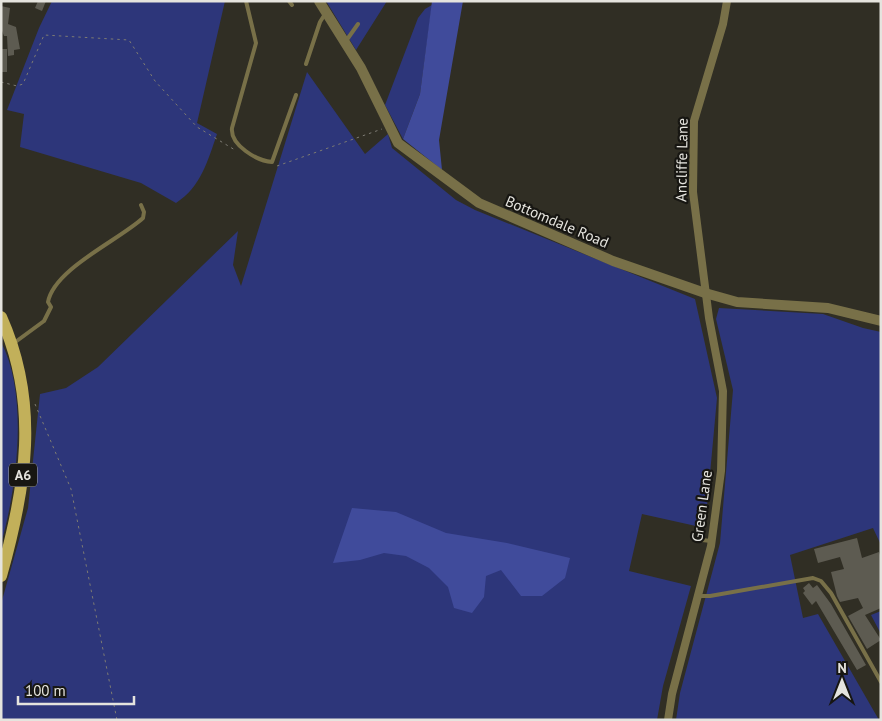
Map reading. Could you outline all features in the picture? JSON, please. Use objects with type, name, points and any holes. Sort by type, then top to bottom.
[{"type":"main road","name":"A6","points":[[1,317],[21,373],[25,400],[26,433],[23,473],[12,539],[1,576]]},
{"type":"street","name":"Bottomdale Road","points":[[319,1],[361,68],[398,142],[465,194],[495,212],[613,261],[737,302],[828,308],[881,322]]},
{"type":"street","name":"Ancliffe Lane","points":[[706,293],[693,192],[694,121],[728,1]]},
{"type":"street","name":"Green Lane","points":[[668,720],[672,694],[712,541],[721,471],[724,394],[706,293]]},
{"type":"lane","points":[[246,1],[256,43],[232,128],[234,140],[247,152],[272,162],[296,95]]},
{"type":"lane","points":[[306,64],[320,22],[327,13]]},
{"type":"lane","points":[[345,43],[358,24]]},
{"type":"lane","points":[[12,344],[44,321],[51,307],[48,302],[49,296],[64,277],[143,218],[144,212],[141,205]]},
{"type":"lane","points":[[693,539],[712,541]]},
{"type":"lane","points":[[698,596],[710,596],[813,578],[821,581],[830,592],[881,682]]},
{"type":"path","points":[[1,82],[17,86],[23,84],[44,35],[129,40],[155,81],[197,127],[237,151]]},
{"type":"path","points":[[272,167],[390,126]]},
{"type":"path","points":[[25,400],[32,399],[70,489],[117,720]]},
{"type":"shaded area","points":[[52,1],[225,1],[197,123],[217,134],[207,163],[198,181],[185,197],[176,203],[141,183],[20,147],[24,114],[7,110],[39,28]]},
{"type":"shaded area","points":[[326,1],[387,1],[356,50]]},
{"type":"shaded area","points":[[432,1],[463,1],[439,140],[442,170],[403,139],[420,94]]},
{"type":"shaded area","points":[[432,5],[420,94],[403,139],[385,105],[418,18],[425,9]]},
{"type":"shaded area","points":[[307,72],[365,154],[388,134],[392,148],[456,200],[475,210],[695,299],[717,398],[705,528],[642,514],[629,571],[691,586],[663,686],[657,720],[1,720],[1,604],[28,508],[40,394],[66,388],[98,367],[238,231],[233,265],[241,286]]},
{"type":"shaded area","points":[[719,308],[823,314],[863,328],[881,332],[881,545],[873,528],[790,555],[803,618],[818,614],[879,720],[676,720],[680,693],[720,543],[733,390],[716,319]]},
{"type":"shaded area","points":[[1,342],[10,364],[18,414],[12,496],[1,544]]},
{"type":"shaded area","points":[[352,508],[396,512],[446,533],[507,543],[570,558],[565,578],[542,596],[521,596],[501,570],[486,576],[484,597],[472,613],[454,608],[448,587],[429,568],[406,556],[384,553],[360,560],[333,563]]},
{"type":"shaded area","points":[[881,611],[881,634],[871,615]]},
{"type":"building","points":[[38,1],[46,1],[42,11],[35,8]]},
{"type":"building","points":[[1,6],[10,8],[8,24],[16,27],[20,49],[14,50],[14,55],[8,56],[7,36],[4,36],[1,28]]},
{"type":"building","points":[[1,49],[7,49],[7,72],[1,72]]},
{"type":"building","points":[[857,538],[862,558],[879,552],[881,558],[881,608],[865,615],[881,640],[867,649],[848,616],[863,608],[858,598],[840,602],[837,596],[831,572],[844,569],[840,557],[818,563],[814,549]]},
{"type":"building","points":[[809,583],[813,588],[817,585],[831,604],[866,665],[857,670],[816,601],[812,605],[803,593],[805,591],[803,588]]}]
